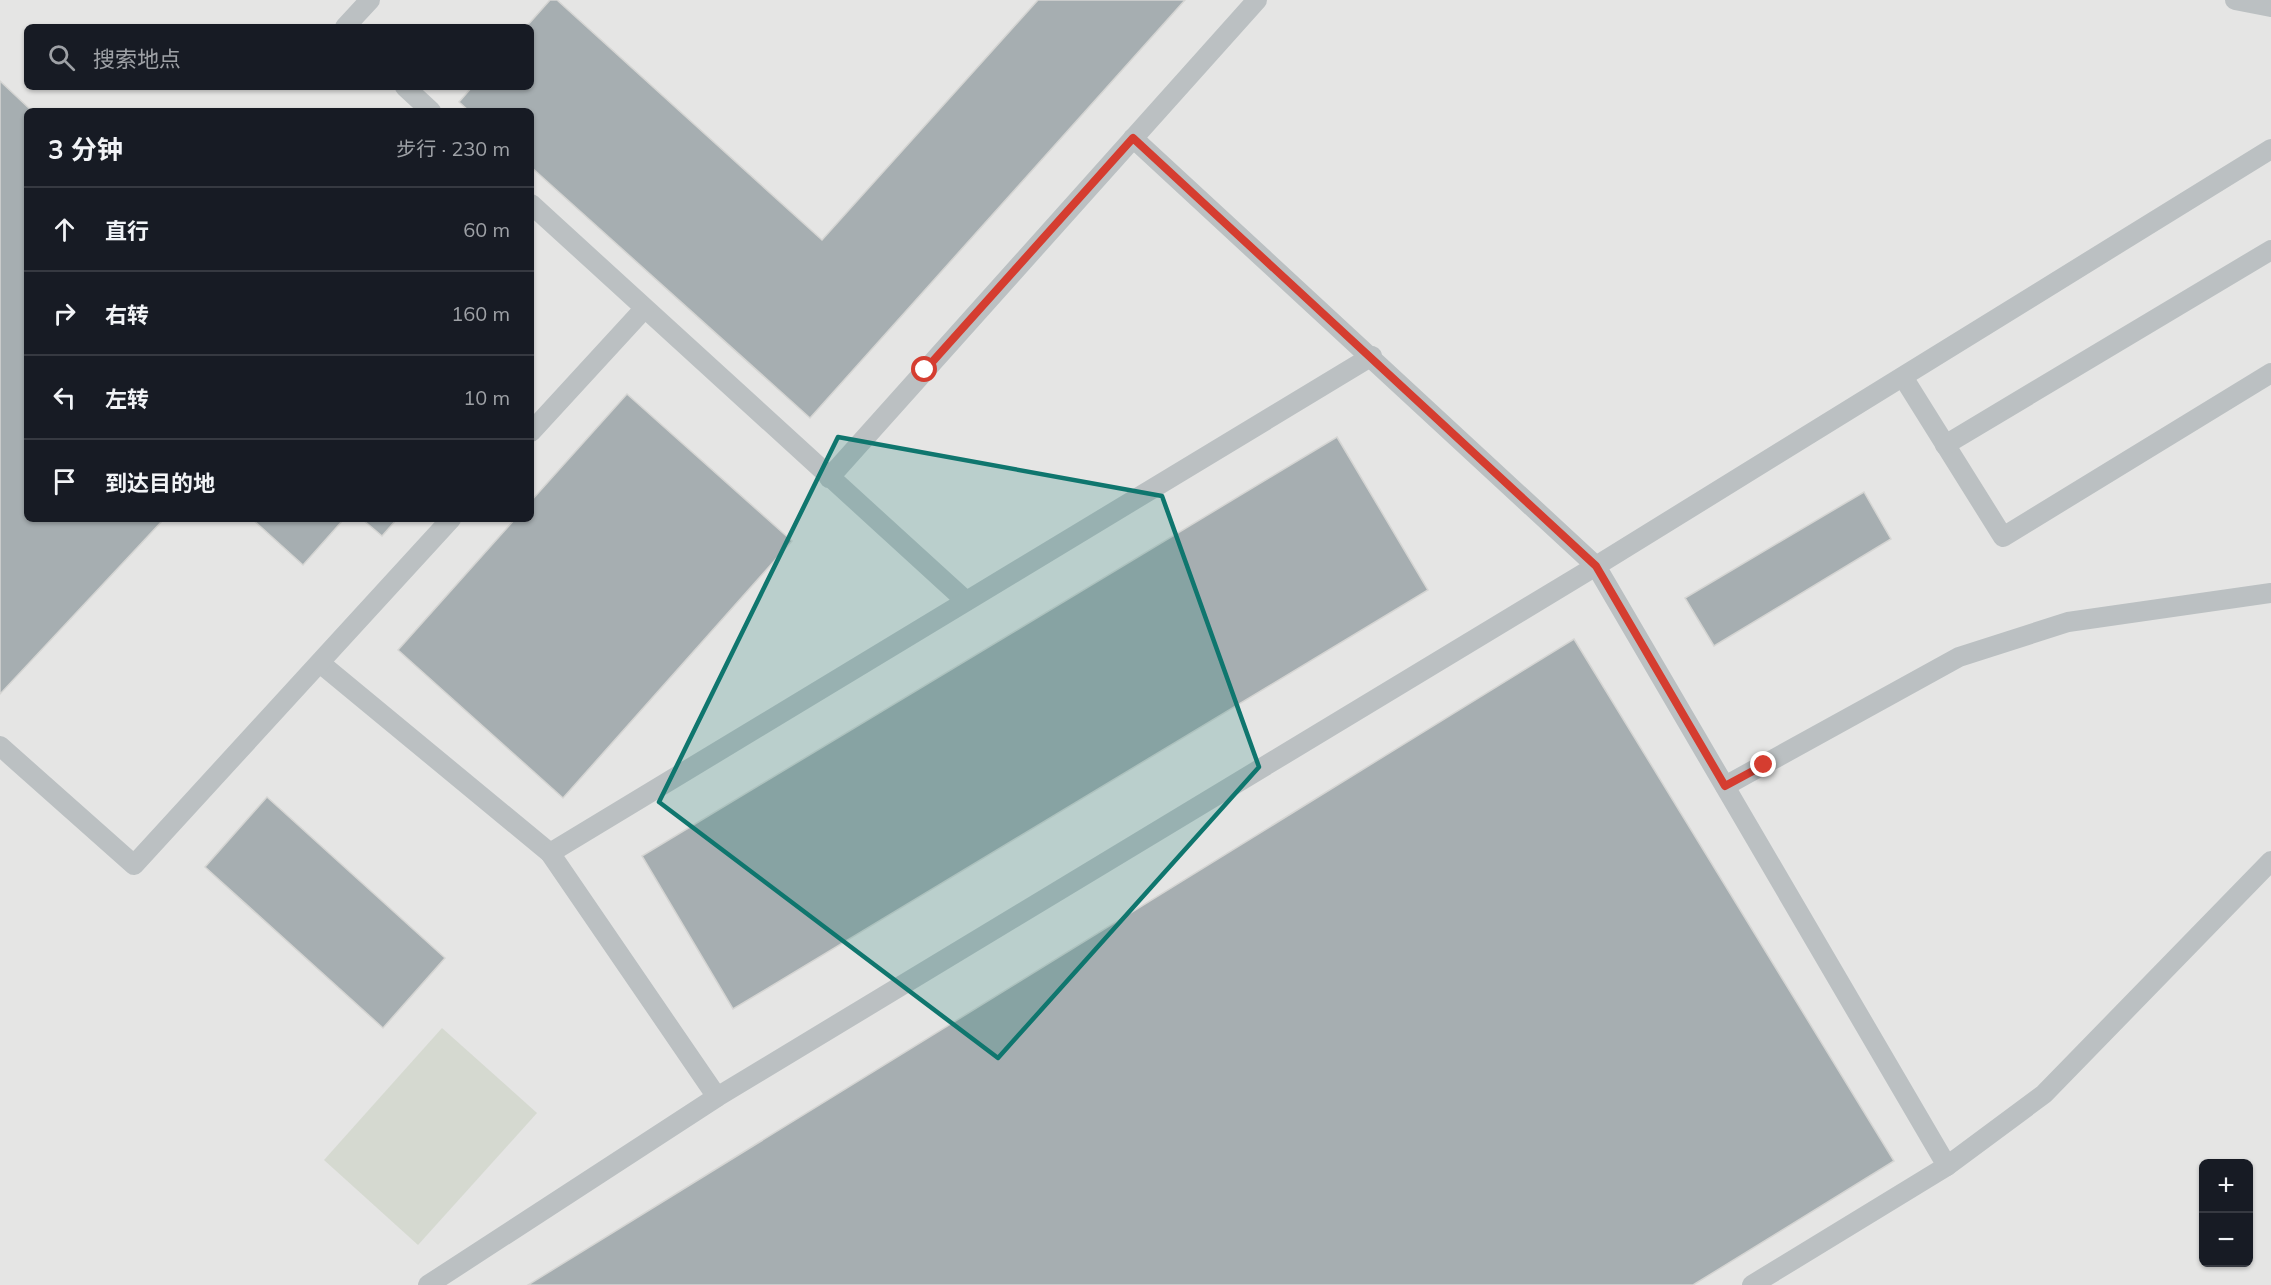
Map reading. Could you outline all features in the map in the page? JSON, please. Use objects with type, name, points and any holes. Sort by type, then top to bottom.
[{"type":"lane","points":[[348,24],[370,0]]},
{"type":"lane","points":[[829,478],[1257,0]]},
{"type":"lane","points":[[2235,0],[2271,7]]},
{"type":"lane","points":[[408,90],[428,108]]},
{"type":"lane","points":[[1133,138],[1372,356],[1596,566],[1947,1166]]},
{"type":"lane","points":[[428,1285],[717,1097],[1596,566],[2271,149]]},
{"type":"lane","points":[[534,207],[966,601]]},
{"type":"lane","points":[[1945,445],[2271,250]]},
{"type":"lane","points":[[534,429],[644,309]]},
{"type":"lane","points":[[550,853],[1372,356]]},
{"type":"lane","points":[[1903,377],[2003,537],[2271,373]]},
{"type":"lane","points":[[0,746],[134,865],[448,522]]},
{"type":"lane","points":[[1725,786],[1959,657],[2068,622],[2271,593]]},
{"type":"lane","points":[[320,663],[550,853],[717,1097]]},
{"type":"lane","points":[[1752,1285],[1947,1166],[2044,1094],[2271,861]]},
{"type":"highlighted area","points":[[838,437],[1162,496],[1259,767],[998,1058],[659,802]]},
{"type":"shaded area","points":[[0,0],[2271,0],[2271,1285],[0,1285]]},
{"type":"shaded area","points":[[442,1028],[537,1113],[418,1245],[324,1160]]},
{"type":"building","points":[[550,0],[557,0],[822,240],[1038,0],[1185,0],[810,418],[534,170],[534,108],[466,108],[459,102],[469,90],[534,90],[534,24],[529,24]]},
{"type":"building","points":[[0,81],[29,108],[24,108],[24,522],[161,522],[0,694]]},
{"type":"building","points":[[627,394],[792,541],[563,798],[398,650],[512,522],[534,522],[534,498]]},
{"type":"building","points":[[1337,437],[1428,590],[733,1009],[642,856]]},
{"type":"building","points":[[1864,492],[1891,539],[1714,646],[1685,598]]},
{"type":"building","points":[[255,522],[341,522],[303,565]]},
{"type":"building","points":[[366,522],[394,522],[382,536]]},
{"type":"building","points":[[1574,639],[1894,1161],[1693,1285],[528,1285]]},
{"type":"building","points":[[267,797],[445,958],[383,1028],[205,867]]},
{"type":"route","points":[[925,370],[1133,138],[1372,356],[1596,566],[1725,786],[1764,765]]}]
